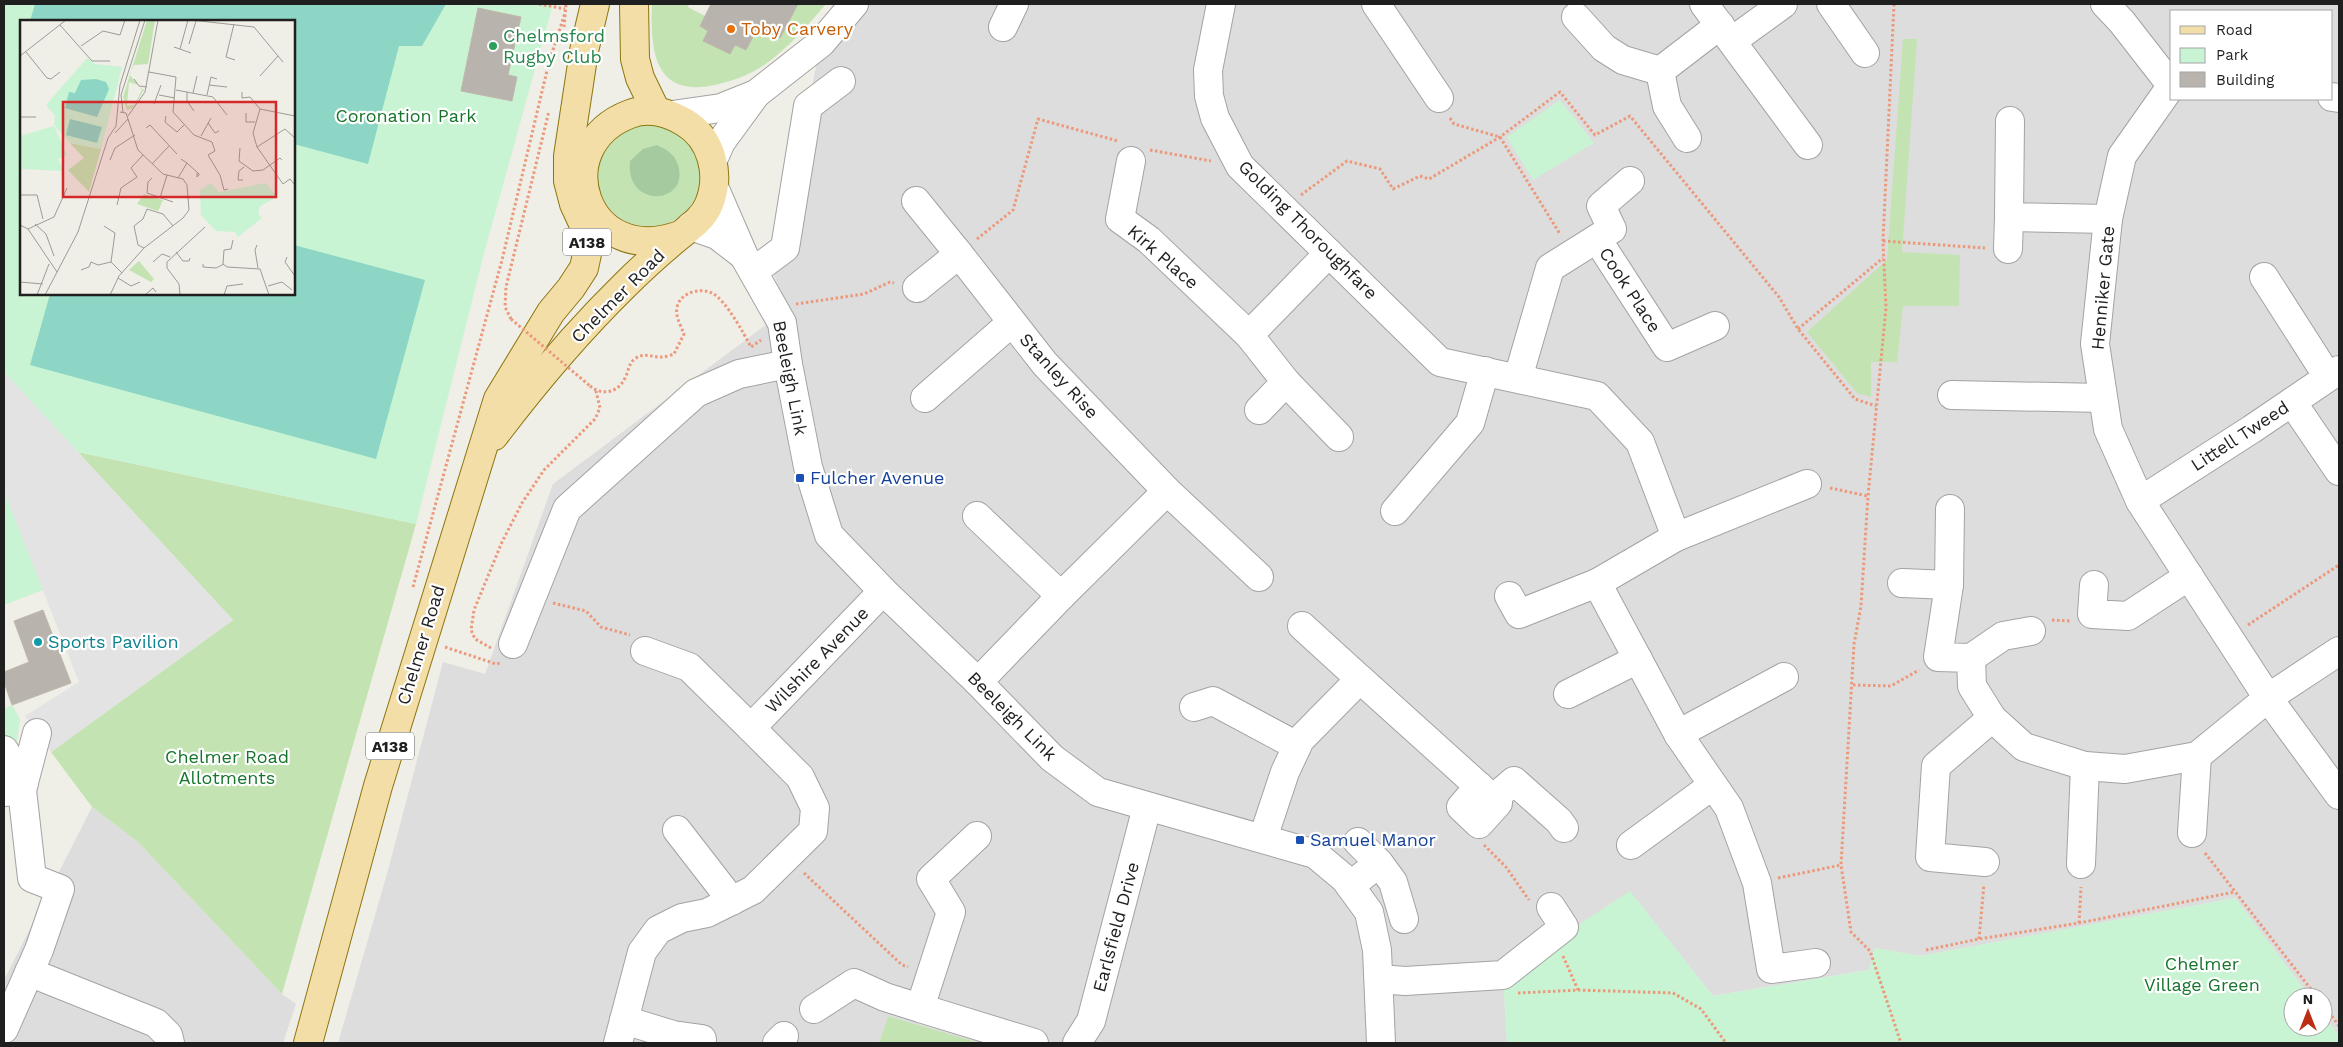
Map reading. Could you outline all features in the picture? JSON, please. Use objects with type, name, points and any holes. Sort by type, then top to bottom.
[{"type":"main road","points":[[634,4],[635,59],[640,78],[664,113]]},
{"type":"main road","name":"Chelmer Road","points":[[520,365],[562,322],[598,279],[606,259],[608,239],[588,201],[583,183],[595,62],[595,7]]},
{"type":"main road","name":"Chelmer Road","points":[[308,1043],[378,786],[427,622],[498,399],[552,312],[584,268],[588,250],[586,230],[574,204],[568,181],[568,156],[584,51],[595,7]]},
{"type":"main road","name":"Chelmer Road","points":[[482,451],[571,341],[625,284],[698,222],[708,206],[714,187],[713,160],[700,136],[691,126],[664,113],[633,113],[616,120],[601,132],[590,147],[584,165]]},
{"type":"main road","name":"Chelmer Road","points":[[596,216],[609,229],[625,238],[644,242],[662,241],[686,231]]},
{"type":"street","points":[[664,113],[722,108],[756,94],[821,43],[854,4]]},
{"type":"street","name":"Golding Thoroughfare","points":[[1221,4],[1208,70],[1209,96],[1215,118],[1240,166],[1440,362],[1597,396],[1640,442],[1676,537]]},
{"type":"street","points":[[1376,4],[1439,98]]},
{"type":"street","points":[[1704,4],[1808,145]]},
{"type":"street","points":[[1576,17],[1604,48],[1623,60],[1660,71],[1726,33],[1783,4]]},
{"type":"street","points":[[1831,4],[1865,53]]},
{"type":"street","points":[[2105,4],[2122,22],[2170,82]]},
{"type":"street","points":[[1660,71],[1667,106],[1687,138]]},
{"type":"street","points":[[749,263],[786,248],[808,106],[841,81]]},
{"type":"street","name":"Henniker Gate","points":[[2170,88],[2122,156],[2108,219],[2095,344],[2108,429],[2140,501],[2268,698],[2336,785]]},
{"type":"street","points":[[713,160],[722,142],[756,94]]},
{"type":"street","points":[[2008,249],[2010,121]]},
{"type":"street","name":"Kirk Place","points":[[1131,151],[1120,219],[1148,240],[1249,335],[1286,382],[1339,437]]},
{"type":"street","name":"Cook Place","points":[[1518,378],[1550,268],[1612,229],[1601,206],[1630,181]]},
{"type":"street","name":"Beeleigh Link","points":[[714,187],[749,263],[782,322],[788,364],[808,467],[828,535],[978,682],[1052,758],[1098,792],[1314,854],[1345,879],[1369,912],[1377,950],[1381,1043]]},
{"type":"street","name":"Stanley Rise","points":[[916,201],[1045,364],[1167,491],[1259,577]]},
{"type":"street","points":[[2009,218],[2108,219]]},
{"type":"street","name":"Beeleigh Link","points":[[686,231],[717,235],[749,263]]},
{"type":"street","name":"Cook Place","points":[[1597,239],[1667,348],[1715,326]]},
{"type":"street","points":[[1249,335],[1329,253]]},
{"type":"street","points":[[917,288],[959,254]]},
{"type":"street","points":[[2264,277],[2334,373]]},
{"type":"street","points":[[925,398],[1011,322]]},
{"type":"street","points":[[509,649],[567,509],[696,393],[739,374],[788,364]]},
{"type":"street","points":[[1395,512],[1470,423],[1485,371]]},
{"type":"street","name":"Littell Tweed","points":[[2140,501],[2334,373]]},
{"type":"street","points":[[1259,410],[1286,382]]},
{"type":"street","points":[[1952,395],[2103,398]]},
{"type":"street","points":[[2292,402],[2339,471]]},
{"type":"street","points":[[1509,596],[1519,614],[1597,583],[1676,537],[1807,484]]},
{"type":"street","points":[[978,682],[1167,491]]},
{"type":"street","points":[[1950,510],[1949,585],[1938,657],[1971,658],[2003,636],[2031,631]]},
{"type":"street","points":[[977,516],[1061,596]]},
{"type":"street","points":[[2094,585],[2092,614],[2128,616],[2189,576]]},
{"type":"street","points":[[1597,583],[1678,734],[1729,808],[1757,883],[1771,968],[1816,963]]},
{"type":"street","points":[[1902,583],[1949,585]]},
{"type":"street","name":"Wilshire Avenue","points":[[751,728],[883,591]]},
{"type":"street","points":[[1302,626],[1486,792]]},
{"type":"street","name":"Wilshire Avenue","points":[[621,1032],[642,952],[658,930],[682,918],[707,913],[753,890],[813,832],[814,808],[800,777],[689,667],[645,651]]},
{"type":"street","points":[[1971,658],[1972,686],[1992,718],[2024,747],[2085,766],[2126,769],[2197,756],[2268,698],[2339,651]]},
{"type":"street","points":[[1568,694],[1638,659]]},
{"type":"street","points":[[1678,734],[1784,677]]},
{"type":"street","points":[[1263,838],[1285,772],[1296,746],[1360,679]]},
{"type":"street","points":[[1194,707],[1213,701],[1296,746]]},
{"type":"street","points":[[1985,862],[1930,857],[1936,766],[1992,718]]},
{"type":"street","points":[[17,788],[37,733]]},
{"type":"street","points":[[4,750],[17,788],[32,878],[60,889],[34,961],[7,1014]]},
{"type":"street","points":[[2192,834],[2197,756]]},
{"type":"street","points":[[2081,864],[2085,766]]},
{"type":"street","points":[[1479,824],[1461,806],[1486,792],[1514,781],[1559,821],[1564,828]]},
{"type":"street","points":[[1631,845],[1713,785]]},
{"type":"street","name":"Earlsfield Drive","points":[[1077,1043],[1091,1021],[1148,806]]},
{"type":"street","points":[[677,830],[732,900]]},
{"type":"street","points":[[920,1008],[951,912],[931,879],[977,836]]},
{"type":"street","points":[[1358,842],[1393,882],[1404,919]]},
{"type":"street","points":[[1350,886],[1379,864]]},
{"type":"street","points":[[1379,979],[1405,981],[1503,975],[1564,927],[1551,907]]},
{"type":"street","points":[[34,961],[156,1023],[168,1035],[170,1043]]},
{"type":"street","points":[[814,1009],[854,983],[885,997],[1034,1043]]},
{"type":"street","points":[[621,1032],[702,1039]]},
{"type":"path","points":[[412,588],[502,260],[548,62],[565,11],[538,4]]},
{"type":"path","points":[[1894,4],[1883,241],[1886,308],[1868,496],[1862,597],[1854,644],[1841,865],[1851,932],[1870,951],[1901,1043]]},
{"type":"path","points":[[1282,209],[1347,161],[1380,169],[1393,189],[1420,176],[1428,179],[1500,137],[1560,92],[1594,135],[1630,116],[1779,297],[1798,329],[1855,399],[1876,406]]},
{"type":"path","points":[[1439,98],[1454,124],[1500,137],[1573,254]]},
{"type":"path","points":[[550,107],[506,287],[505,307],[511,319],[596,391],[609,392],[618,387],[626,378],[628,367],[636,357],[648,354],[662,357],[674,354],[684,334],[678,319],[677,307],[682,297],[694,292],[713,293],[722,302],[751,348]]},
{"type":"path","points":[[959,254],[1013,210],[1038,119],[1131,151],[1240,166]]},
{"type":"path","points":[[1883,241],[2008,249]]},
{"type":"path","points":[[1798,329],[1883,257]]},
{"type":"path","points":[[792,309],[796,304],[864,294],[890,282],[917,288]]},
{"type":"path","points":[[427,622],[436,625],[437,644],[496,664],[501,662],[509,649],[475,639],[471,630],[474,610],[502,542],[522,503],[544,470],[594,419],[600,408],[596,391]]},
{"type":"path","points":[[1807,484],[1868,496]]},
{"type":"path","points":[[2229,638],[2339,565]]},
{"type":"path","points":[[531,598],[586,610],[601,627],[637,637],[645,651]]},
{"type":"path","points":[[2031,631],[2040,619],[2085,622],[2092,614]]},
{"type":"path","points":[[1853,685],[1891,686],[1938,657]]},
{"type":"path","points":[[1479,824],[1482,844],[1506,867],[1553,935],[1578,990]]},
{"type":"path","points":[[2192,834],[2234,892],[2309,987]]},
{"type":"path","points":[[787,857],[902,964],[930,977]]},
{"type":"path","points":[[1979,939],[1985,862]]},
{"type":"path","points":[[2080,923],[2081,864]]},
{"type":"path","points":[[1757,883],[1841,865]]},
{"type":"path","points":[[1926,950],[1979,939],[2080,923],[2234,892]]},
{"type":"path","points":[[1513,993],[1578,990],[1673,993],[1701,1009],[1726,1043]]},
{"type":"shaded area","points":[[35,4],[446,4],[422,46],[399,46],[368,164],[295,144],[295,20],[30,20]]},
{"type":"shaded area","points":[[854,4],[2339,4],[2339,1036],[2333,1028],[2333,987],[2302,987],[2235,898],[1920,956],[1875,948],[1869,970],[1713,996],[1630,892],[1503,975],[1507,1043],[980,1043],[888,1016],[879,1043],[338,1043],[387,874],[443,662],[485,674],[553,484],[787,309],[773,273],[821,43]]},
{"type":"shaded area","points":[[295,245],[425,280],[376,459],[30,365],[50,295],[295,295]]},
{"type":"shaded area","points":[[4,372],[233,620],[51,752],[25,716],[79,682],[4,491]]},
{"type":"shaded area","points":[[92,807],[138,842],[282,994],[296,1004],[283,1043],[4,1043],[4,977]]},
{"type":"green space","name":"Coronation Park","points":[[4,4],[553,4],[483,257],[416,524],[78,452],[4,372]]},
{"type":"green space","points":[[652,4],[689,4],[688,7],[705,16],[700,26],[708,31],[703,41],[730,54],[735,45],[746,50],[758,27],[780,38],[798,4],[826,4],[791,42],[761,67],[749,74],[729,81],[715,85],[695,87],[679,84],[668,77],[660,67],[652,38]]},
{"type":"green space","points":[[1903,39],[1917,39],[1902,252],[1960,255],[1959,306],[1903,306],[1897,362],[1871,362],[1871,397],[1857,393],[1807,332],[1887,260]]},
{"type":"green space","points":[[1560,100],[1594,143],[1533,180],[1507,137]]},
{"type":"green space","points":[[649,125],[669,128],[678,133],[692,147],[697,156],[700,176],[697,196],[692,205],[678,219],[669,224],[649,227],[629,224],[620,219],[606,205],[601,196],[598,176],[601,156],[606,147],[620,133],[629,128]]},
{"type":"green space","points":[[657,145],[676,160],[679,169],[679,181],[674,190],[665,195],[655,196],[645,194],[637,187],[631,176],[630,161],[643,149]]},
{"type":"green space","name":"Chelmer Road Allotments","points":[[78,452],[416,524],[282,994],[138,842],[92,807],[51,752],[233,620]]},
{"type":"green space","points":[[4,491],[43,590],[4,605]]},
{"type":"green space","points":[[12,705],[20,719],[14,762],[4,763],[4,709]]},
{"type":"green space","name":"Chelmer Village Green","points":[[1630,891],[1713,996],[1869,970],[1875,948],[1920,956],[2235,898],[2302,987],[2283,987],[2283,1037],[2333,1037],[2333,1028],[2339,1036],[2339,1043],[1507,1043],[1503,975]]},
{"type":"green space","points":[[888,1016],[980,1043],[879,1043]]},
{"type":"building","name":"Toby Carvery","points":[[711,4],[798,4],[780,38],[758,27],[746,50],[735,45],[730,54],[703,41],[708,31],[700,26]]},
{"type":"building","name":"Chelmsford Rugby Club","points":[[478,8],[521,17],[508,75],[517,77],[512,101],[461,91]]},
{"type":"building","name":"Sports Pavilion","points":[[43,610],[71,683],[12,705],[4,682],[4,672],[29,662],[14,621]]},
{"type":"place","name":"Toby Carvery","points":[[731,29]]},
{"type":"place","name":"Chelmsford Rugby Club","points":[[493,46]]},
{"type":"place","name":"Fulcher Avenue","points":[[800,478]]},
{"type":"place","name":"Sports Pavilion","points":[[38,642]]},
{"type":"place","name":"Samuel Manor","points":[[1300,840]]}]
